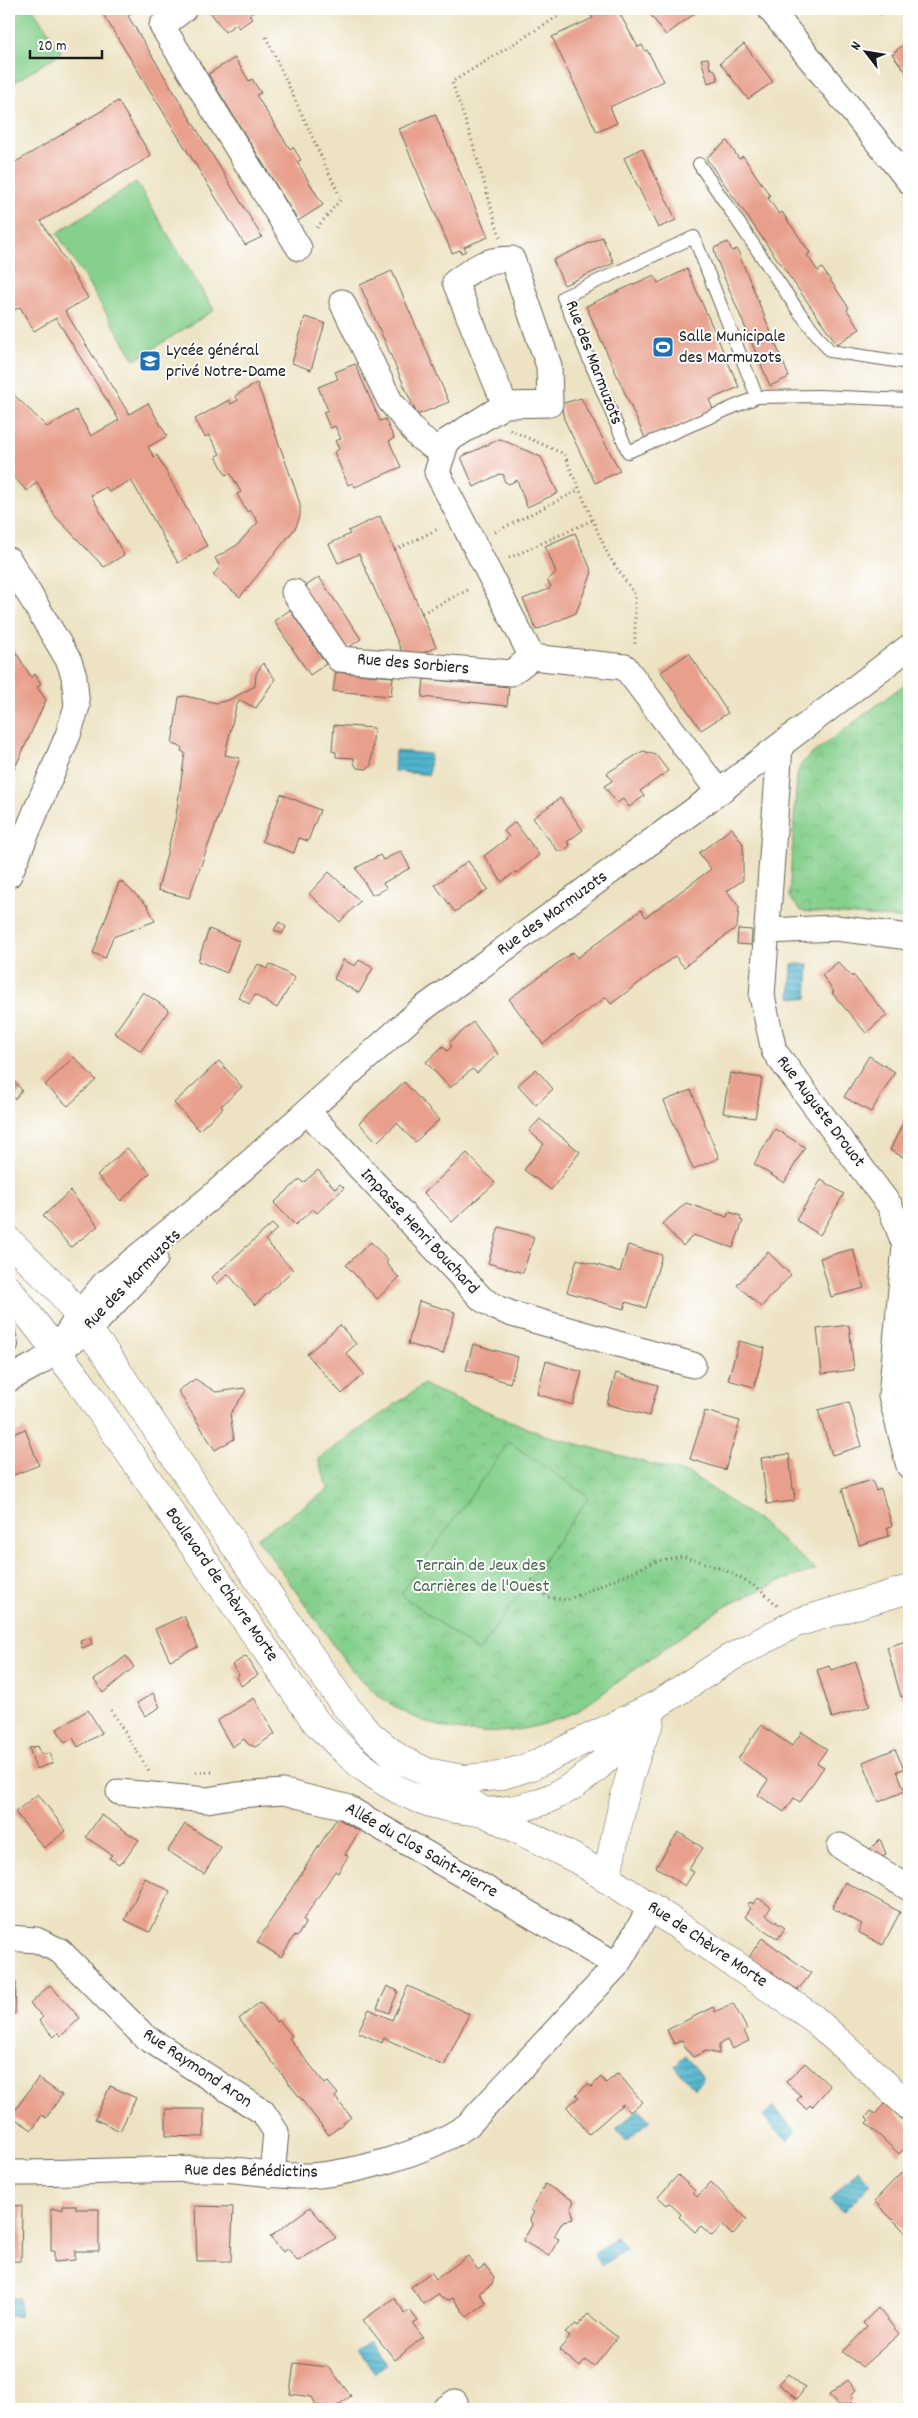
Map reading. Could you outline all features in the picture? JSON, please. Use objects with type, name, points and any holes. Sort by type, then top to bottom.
[{"type":"main road","name":"Boulevard de Chèvre Morte","points":[[9,1241],[59,1290],[343,1703],[368,1733],[398,1758],[429,1773]]},
{"type":"main road","name":"Boulevard de Chèvre Morte","points":[[9,1265],[38,1293],[81,1323]]},
{"type":"main road","name":"Boulevard de Chèvre Morte","points":[[9,1290],[56,1350],[316,1722],[346,1753],[397,1789],[444,1807],[485,1813]]},
{"type":"main road","points":[[56,1350],[88,1372],[108,1389],[176,1488],[215,1517]]},
{"type":"main road","points":[[429,1773],[464,1778],[499,1776],[532,1766],[658,1704],[730,1658],[796,1623],[909,1589]]},
{"type":"main road","points":[[429,1773],[485,1813],[537,1804],[567,1790],[599,1765],[658,1704]]},
{"type":"main road","points":[[606,1879],[629,1780],[639,1746],[658,1704]]},
{"type":"main road","name":"Rue de Chèvre Morte","points":[[485,1813],[578,1860],[651,1907],[813,2018],[909,2106]]},
{"type":"street","points":[[184,9],[162,26],[299,248]]},
{"type":"street","points":[[770,9],[909,181]]},
{"type":"street","points":[[505,405],[455,282],[479,265],[494,259],[512,259],[549,366],[550,404],[505,405],[447,441],[437,472],[532,657],[625,667],[720,792]]},
{"type":"street","points":[[342,302],[390,400],[419,437],[443,454]]},
{"type":"street","points":[[9,560],[69,660],[74,676],[76,706],[68,735],[9,875]]},
{"type":"street","name":"Rue des Sorbiers","points":[[294,592],[339,659],[511,673],[532,657]]},
{"type":"street","name":"Rue des Marmuzots","points":[[9,1379],[56,1350],[81,1323],[210,1198],[417,1013],[720,792],[909,647]]},
{"type":"street","name":"Rue Auguste Drouot","points":[[780,746],[762,996],[774,1051],[890,1206],[905,1246],[902,1358],[891,1396],[909,1466]]},
{"type":"street","points":[[768,931],[836,928],[909,937]]},
{"type":"street","name":"Impasse Henri Bouchard","points":[[308,1112],[482,1299],[512,1314],[693,1365]]},
{"type":"street","name":"Allée du Clos Saint-Pierre","points":[[119,1792],[207,1800],[245,1794],[284,1792],[346,1807],[617,1965]]},
{"type":"street","points":[[840,1846],[909,1888]]},
{"type":"street","name":"Rue des Bénédictins","points":[[9,2173],[214,2169],[299,2176],[326,2174],[416,2152],[452,2136],[468,2125],[617,1965],[651,1907]]},
{"type":"street","name":"Rue Raymond Aron","points":[[9,1938],[36,1940],[60,1951],[144,2036],[263,2112],[276,2132],[272,2175]]},
{"type":"lane","points":[[699,164],[799,312],[830,351],[909,363]]},
{"type":"lane","name":"Rue des Marmuzots","points":[[757,397],[694,237],[563,297],[628,452],[757,397],[818,396],[909,400]]},
{"type":"lane","points":[[9,1332],[12,1345],[9,1354]]},
{"type":"path","points":[[502,259],[503,250],[471,138],[452,82],[570,9]]},
{"type":"path","points":[[266,37],[341,200],[299,248]]},
{"type":"path","points":[[484,418],[564,454],[608,555],[635,595],[635,647],[625,667]]},
{"type":"path","points":[[473,542],[580,490]]},
{"type":"path","points":[[395,550],[460,518]]},
{"type":"path","points":[[422,613],[488,573],[593,520]]},
{"type":"path","points":[[532,1579],[547,1596],[567,1600],[657,1561],[682,1556],[724,1569],[760,1589],[796,1623]]},
{"type":"path","points":[[110,1710],[151,1774]]},
{"type":"path","points":[[187,1773],[222,1771]]},
{"type":"green space","points":[[9,9],[33,9],[62,52],[15,82],[9,72]]},
{"type":"green space","points":[[136,182],[214,310],[135,360],[57,233]]},
{"type":"green space","points":[[909,681],[909,919],[801,911],[789,897],[797,777],[800,766],[808,757]]},
{"type":"green space","name":"Terrain de Jeux des Carrières de l'Ouest","points":[[424,1384],[545,1435],[692,1475],[760,1522],[816,1570],[783,1580],[734,1602],[709,1616],[581,1709],[553,1721],[524,1729],[468,1732],[440,1726],[413,1716],[387,1702],[363,1682],[342,1657],[257,1538],[329,1489],[318,1459]]},
{"type":"green space","points":[[509,1442],[589,1497],[478,1652],[401,1594]]},
{"type":"water","points":[[395,751],[430,754],[429,775],[394,771]]},
{"type":"water","points":[[792,964],[809,964],[807,999],[790,997]]},
{"type":"water","points":[[685,2056],[704,2078],[694,2088],[675,2066]]},
{"type":"water","points":[[773,2107],[796,2131],[787,2141],[763,2117]]},
{"type":"water","points":[[639,2109],[650,2121],[626,2141],[616,2129]]},
{"type":"water","points":[[857,2170],[871,2183],[843,2212],[830,2200]]},
{"type":"water","points":[[617,2237],[626,2249],[602,2266],[594,2254]]},
{"type":"water","points":[[9,2298],[20,2298],[20,2316],[9,2316]]},
{"type":"water","points":[[370,2341],[386,2364],[375,2373],[358,2350]]},
{"type":"building","points":[[104,9],[138,9],[128,16],[262,237],[245,245],[101,11]]},
{"type":"building","points":[[208,9],[258,9],[249,15],[252,19],[239,28],[236,24],[225,32]]},
{"type":"building","points":[[596,9],[617,9],[638,47],[642,45],[645,51],[647,50],[664,81],[610,107],[617,123],[597,132],[552,37],[593,18],[590,12]]},
{"type":"building","points":[[646,9],[690,9],[694,14],[666,35]]},
{"type":"building","points":[[876,9],[896,9],[889,14],[886,10],[880,15]]},
{"type":"building","points":[[909,40],[909,76],[892,54]]},
{"type":"building","points":[[744,44],[773,82],[748,99],[720,63]]},
{"type":"building","points":[[235,58],[249,81],[252,79],[261,93],[256,95],[290,149],[293,147],[301,160],[297,162],[323,205],[298,221],[208,74]]},
{"type":"building","points":[[708,58],[710,68],[715,70],[718,80],[708,83],[701,59]]},
{"type":"building","points":[[118,101],[151,156],[41,221],[88,298],[65,311],[129,414],[148,403],[167,436],[148,447],[154,457],[157,455],[207,546],[178,563],[131,480],[109,492],[106,487],[91,495],[124,555],[104,567],[55,516],[37,482],[27,491],[9,472],[9,390],[47,427],[76,410],[91,436],[119,420],[56,318],[34,331],[20,307],[9,313],[9,299],[13,296],[9,289],[9,166]]},
{"type":"building","points":[[435,114],[488,237],[464,247],[466,251],[461,253],[460,250],[452,253],[399,129]]},
{"type":"building","points":[[727,141],[739,159],[743,156],[770,196],[768,198],[779,214],[782,212],[810,253],[807,255],[818,271],[822,268],[849,308],[847,310],[860,329],[837,344],[706,158]]},
{"type":"building","points":[[642,148],[676,220],[658,228],[624,158]]},
{"type":"building","points":[[602,237],[614,263],[564,285],[553,260]]},
{"type":"building","points":[[728,242],[732,251],[737,249],[789,377],[770,386],[716,258],[714,248]]},
{"type":"building","name":"Salle Municipale des Marmuzots","points":[[687,269],[739,387],[709,400],[713,409],[645,438],[586,306],[654,275],[658,283]]},
{"type":"building","points":[[392,271],[449,402],[417,415],[360,285]]},
{"type":"building","points":[[305,317],[325,323],[311,370],[292,363]]},
{"type":"building","points":[[355,364],[380,421],[385,419],[394,438],[389,441],[401,467],[355,487],[353,483],[348,485],[334,452],[339,449],[335,441],[341,439],[335,426],[330,428],[323,412],[328,410],[318,387],[338,379],[335,372]]},
{"type":"building","points":[[257,383],[300,504],[300,516],[296,527],[240,597],[213,575],[220,567],[215,558],[237,545],[258,522],[250,510],[247,512],[237,494],[241,492],[230,473],[226,475],[216,456],[220,454],[209,435],[205,437],[195,419],[229,400],[231,404],[238,400],[235,396]]},
{"type":"building","points":[[581,398],[620,471],[595,483],[564,419],[561,404]]},
{"type":"building","points":[[500,439],[541,457],[558,493],[527,507],[517,480],[509,484],[504,481],[504,475],[500,474],[474,487],[461,457]]},
{"type":"building","points":[[380,516],[436,647],[406,661],[359,554],[338,563],[329,544],[350,534],[348,531]]},
{"type":"building","points":[[575,533],[592,572],[576,613],[536,630],[523,599],[549,589],[551,586],[547,581],[556,572],[545,546]]},
{"type":"building","points":[[319,577],[361,639],[345,650],[303,588]]},
{"type":"building","points":[[290,610],[326,664],[310,675],[274,621]]},
{"type":"building","points":[[9,641],[31,677],[35,674],[41,684],[37,687],[46,700],[13,772],[9,770]]},
{"type":"building","points":[[689,653],[728,713],[701,730],[661,672]]},
{"type":"building","points":[[263,663],[275,679],[256,708],[240,700],[236,706],[225,755],[240,758],[189,898],[158,890],[176,816],[185,753],[181,751],[182,747],[172,744],[179,697],[185,696],[217,703],[229,700],[255,686],[256,674]]},
{"type":"building","points":[[336,672],[393,677],[391,696],[333,691]]},
{"type":"building","points":[[424,679],[509,687],[507,706],[422,697]]},
{"type":"building","points":[[334,725],[374,728],[371,765],[367,769],[357,768],[354,758],[336,757],[336,752],[332,751]]},
{"type":"building","points":[[643,751],[656,755],[668,771],[640,791],[644,796],[629,807],[623,799],[617,803],[604,786],[612,781],[607,773]]},
{"type":"building","points":[[281,794],[320,810],[308,841],[299,838],[294,853],[262,841]]},
{"type":"building","points":[[560,798],[583,830],[567,842],[570,845],[564,851],[557,850],[533,818]]},
{"type":"building","points":[[515,822],[539,855],[517,873],[515,872],[502,882],[484,856],[509,837],[504,831]]},
{"type":"building","points":[[732,828],[743,844],[743,880],[727,891],[739,907],[737,927],[684,967],[675,956],[611,1004],[606,997],[543,1044],[509,999],[573,952],[577,958],[641,910],[646,917],[711,869],[699,853]]},
{"type":"building","points":[[401,851],[410,868],[383,883],[387,888],[372,895],[356,868],[380,855],[383,860]]},
{"type":"building","points":[[468,861],[488,889],[455,912],[435,885]]},
{"type":"building","points":[[329,872],[360,901],[340,922],[309,894]]},
{"type":"building","points":[[119,882],[122,882],[147,905],[155,921],[113,937],[105,958],[93,953]]},
{"type":"building","points":[[279,922],[286,927],[282,934],[274,930]]},
{"type":"building","points":[[209,929],[239,941],[227,973],[198,961]]},
{"type":"building","points":[[738,929],[752,930],[751,945],[737,944]]},
{"type":"building","points":[[343,960],[355,966],[359,960],[373,968],[359,993],[334,979]]},
{"type":"building","points":[[838,962],[852,977],[853,975],[887,1015],[866,1033],[832,993],[834,992],[822,975]]},
{"type":"building","points":[[258,964],[267,969],[270,964],[295,978],[277,1008],[255,995],[249,1004],[238,997]]},
{"type":"building","points":[[143,992],[169,1010],[141,1051],[114,1033]]},
{"type":"building","points":[[473,1022],[498,1054],[477,1073],[472,1069],[450,1088],[426,1062],[443,1046],[447,1051],[452,1046],[449,1043]]},
{"type":"building","points":[[869,1056],[895,1072],[871,1112],[844,1097]]},
{"type":"building","points":[[74,1057],[96,1080],[68,1106],[45,1085]]},
{"type":"building","points":[[219,1061],[242,1087],[199,1130],[174,1103]]},
{"type":"building","points":[[536,1069],[553,1089],[536,1105],[518,1085]]},
{"type":"building","points":[[730,1073],[762,1078],[755,1118],[723,1113]]},
{"type":"building","points":[[9,1076],[22,1090],[15,1099],[9,1095]]},
{"type":"building","points":[[404,1082],[439,1120],[415,1142],[397,1123],[377,1142],[359,1123]]},
{"type":"building","points":[[691,1090],[719,1158],[693,1169],[664,1101]]},
{"type":"building","points":[[909,1110],[909,1160],[890,1150]]},
{"type":"building","points":[[540,1119],[580,1152],[551,1190],[524,1170],[544,1144],[529,1131]]},
{"type":"building","points":[[775,1129],[805,1147],[784,1183],[754,1164]]},
{"type":"building","points":[[127,1148],[150,1173],[121,1201],[97,1175]]},
{"type":"building","points":[[467,1153],[495,1183],[452,1222],[424,1193]]},
{"type":"building","points":[[318,1170],[335,1189],[340,1184],[344,1188],[317,1213],[313,1209],[295,1225],[274,1203],[300,1179],[303,1183]]},
{"type":"building","points":[[821,1180],[844,1194],[820,1235],[796,1220]]},
{"type":"building","points":[[70,1191],[98,1226],[71,1247],[43,1216]]},
{"type":"building","points":[[686,1203],[727,1217],[729,1212],[741,1216],[740,1220],[743,1221],[733,1248],[693,1235],[683,1246],[662,1224]]},
{"type":"building","points":[[272,1224],[277,1229],[265,1240],[293,1270],[255,1305],[228,1274],[217,1284],[212,1277]]},
{"type":"building","points":[[499,1227],[534,1237],[523,1273],[488,1263]]},
{"type":"building","points":[[371,1242],[388,1261],[386,1263],[399,1278],[377,1299],[346,1265]]},
{"type":"building","points":[[628,1245],[662,1255],[646,1308],[626,1302],[624,1309],[567,1292],[577,1259],[620,1272]]},
{"type":"building","points":[[853,1249],[864,1288],[831,1297],[820,1258]]},
{"type":"building","points":[[768,1252],[791,1275],[761,1307],[737,1285]]},
{"type":"building","points":[[419,1301],[455,1312],[443,1354],[408,1344]]},
{"type":"building","points":[[340,1325],[356,1344],[346,1353],[364,1374],[342,1394],[307,1354]]},
{"type":"building","points":[[849,1325],[854,1370],[822,1374],[817,1329]]},
{"type":"building","points":[[739,1341],[765,1348],[754,1387],[728,1380]]},
{"type":"building","points":[[473,1344],[518,1357],[510,1383],[466,1370]]},
{"type":"building","points":[[546,1361],[582,1372],[573,1405],[537,1394]]},
{"type":"building","points":[[616,1373],[658,1385],[649,1416],[607,1404]]},
{"type":"building","points":[[195,1379],[216,1392],[244,1388],[246,1391],[230,1414],[234,1439],[215,1450],[178,1391]]},
{"type":"building","points":[[849,1402],[862,1446],[832,1455],[818,1410]]},
{"type":"building","points":[[705,1411],[740,1421],[725,1470],[690,1459]]},
{"type":"building","points":[[25,1429],[39,1465],[9,1477],[9,1436]]},
{"type":"building","points":[[789,1454],[793,1489],[795,1489],[794,1501],[767,1504],[761,1458]]},
{"type":"building","points":[[872,1480],[876,1491],[881,1489],[892,1526],[887,1527],[889,1536],[859,1545],[842,1489]]},
{"type":"building","points":[[184,1616],[198,1647],[170,1660],[155,1629]]},
{"type":"building","points":[[90,1637],[92,1644],[82,1648],[80,1641]]},
{"type":"building","points":[[909,1640],[909,1694],[901,1697],[887,1647]]},
{"type":"building","points":[[126,1656],[134,1667],[103,1693],[94,1680]]},
{"type":"building","points":[[246,1656],[258,1675],[241,1686],[236,1677],[239,1675],[232,1665]]},
{"type":"building","points":[[856,1662],[870,1706],[832,1718],[817,1670],[829,1666],[831,1670]]},
{"type":"building","points":[[153,1693],[160,1707],[145,1716],[137,1703]]},
{"type":"building","points":[[254,1698],[275,1734],[255,1747],[248,1744],[244,1739],[232,1747],[217,1721]]},
{"type":"building","points":[[88,1710],[102,1733],[78,1747],[73,1738],[65,1743],[57,1729]]},
{"type":"building","points":[[761,1725],[792,1746],[802,1732],[827,1749],[817,1763],[824,1767],[800,1802],[794,1798],[784,1812],[758,1795],[768,1780],[738,1759]]},
{"type":"building","points":[[38,1746],[41,1754],[50,1753],[53,1763],[36,1769],[29,1748]]},
{"type":"building","points":[[895,1749],[904,1769],[897,1771],[905,1791],[879,1802],[863,1762]]},
{"type":"building","points":[[38,1794],[66,1831],[44,1848],[15,1812]]},
{"type":"building","points":[[101,1815],[139,1840],[123,1862],[121,1861],[119,1864],[109,1858],[112,1855],[86,1837]]},
{"type":"building","points":[[337,1818],[359,1831],[345,1855],[348,1856],[338,1873],[335,1871],[303,1920],[306,1922],[297,1937],[294,1936],[281,1957],[257,1942]]},
{"type":"building","points":[[185,1824],[221,1847],[204,1874],[168,1851]]},
{"type":"building","points":[[678,1832],[703,1848],[689,1869],[694,1872],[685,1886],[656,1867]]},
{"type":"building","points":[[880,1839],[886,1854],[881,1859],[868,1851]]},
{"type":"building","points":[[145,1878],[170,1891],[150,1932],[125,1920]]},
{"type":"building","points":[[845,1882],[900,1912],[883,1945],[858,1932],[862,1924],[832,1908]]},
{"type":"building","points":[[9,1889],[12,1889],[11,1909],[9,1909]]},
{"type":"building","points":[[758,1898],[771,1907],[766,1915],[785,1928],[778,1939],[745,1917],[751,1908],[747,1905],[750,1902],[753,1904]]},
{"type":"building","points":[[762,1938],[811,1973],[798,1990],[749,1957]]},
{"type":"building","points":[[9,1982],[16,1982],[15,2014],[9,2014]]},
{"type":"building","points":[[50,1985],[80,2018],[61,2036],[58,2033],[54,2037],[39,2021],[43,2017],[30,2004]]},
{"type":"building","points":[[387,1986],[398,1991],[389,2013],[377,2008]]},
{"type":"building","points":[[408,1986],[469,2014],[444,2066],[384,2038],[382,2043],[358,2032],[369,2009],[392,2020]]},
{"type":"building","points":[[260,2002],[276,2022],[279,2020],[292,2036],[289,2038],[325,2084],[328,2082],[338,2094],[335,2097],[351,2117],[329,2135],[239,2019]]},
{"type":"building","points":[[733,2003],[747,2029],[744,2031],[749,2041],[732,2049],[727,2040],[719,2044],[719,2054],[706,2051],[693,2057],[686,2049],[682,2040],[674,2044],[667,2030],[713,2007],[715,2012]]},
{"type":"building","points":[[805,2063],[830,2086],[812,2107],[810,2105],[806,2109],[797,2100],[801,2096],[786,2082]]},
{"type":"building","points":[[618,2073],[642,2102],[630,2112],[623,2104],[589,2134],[567,2107],[579,2097],[576,2095],[588,2084],[591,2087],[601,2077],[606,2083]]},
{"type":"building","points":[[38,2078],[62,2095],[46,2118],[42,2115],[32,2130],[11,2116]]},
{"type":"building","points":[[110,2086],[136,2098],[120,2131],[95,2119]]},
{"type":"building","points":[[885,2103],[909,2126],[909,2144],[899,2154],[866,2123],[869,2120],[866,2117],[871,2111],[875,2114]]},
{"type":"building","points":[[166,2109],[204,2109],[204,2137],[166,2136]]},
{"type":"building","points":[[905,2169],[909,2174],[909,2236],[874,2201]]},
{"type":"building","points":[[678,2175],[695,2191],[693,2193],[697,2197],[711,2182],[747,2219],[732,2235],[722,2225],[712,2236],[701,2226],[695,2232],[679,2217],[681,2214],[669,2203],[667,2205],[658,2197]]},
{"type":"building","points":[[545,2184],[574,2201],[571,2208],[574,2219],[563,2221],[554,2236],[559,2239],[549,2256],[523,2241],[532,2225],[530,2219],[534,2212],[531,2210]]},
{"type":"building","points":[[9,2205],[22,2206],[21,2261],[9,2261]]},
{"type":"building","points":[[63,2205],[76,2205],[76,2209],[99,2209],[99,2251],[75,2251],[75,2260],[54,2262],[54,2251],[51,2251],[51,2209],[63,2209]]},
{"type":"building","points":[[195,2206],[233,2207],[231,2261],[197,2261]]},
{"type":"building","points":[[310,2207],[336,2238],[298,2261],[288,2249],[283,2252],[270,2237]]},
{"type":"building","points":[[468,2256],[478,2270],[485,2265],[494,2277],[492,2284],[479,2293],[486,2303],[467,2317],[453,2298],[450,2300],[441,2298],[438,2294],[423,2304],[411,2287],[431,2272],[436,2279]]},
{"type":"building","points":[[394,2298],[405,2313],[410,2310],[418,2321],[413,2324],[423,2337],[395,2360],[363,2320]]},
{"type":"building","points":[[878,2308],[899,2334],[862,2367],[843,2352],[867,2327],[863,2323]]},
{"type":"building","points":[[588,2314],[617,2337],[594,2367],[585,2360],[580,2367],[559,2350],[570,2337],[565,2333],[576,2324],[578,2326]]},
{"type":"building","points":[[294,2363],[329,2367],[351,2396],[333,2409],[318,2409],[312,2397],[290,2394]]},
{"type":"building","points":[[788,2374],[805,2388],[797,2399],[779,2384]]},
{"type":"building","points":[[848,2380],[856,2390],[851,2395],[853,2402],[839,2407],[829,2395]]},
{"type":"building","points":[[908,2402],[909,2409],[895,2409]]},
{"type":"building","points":[[277,2403],[281,2409],[268,2409]]},
{"type":"place","name":"Salle Municipale des Marmuzots","points":[[663,347]]},
{"type":"place","name":"Lycée général privé Notre-Dame","points":[[150,361]]}]
